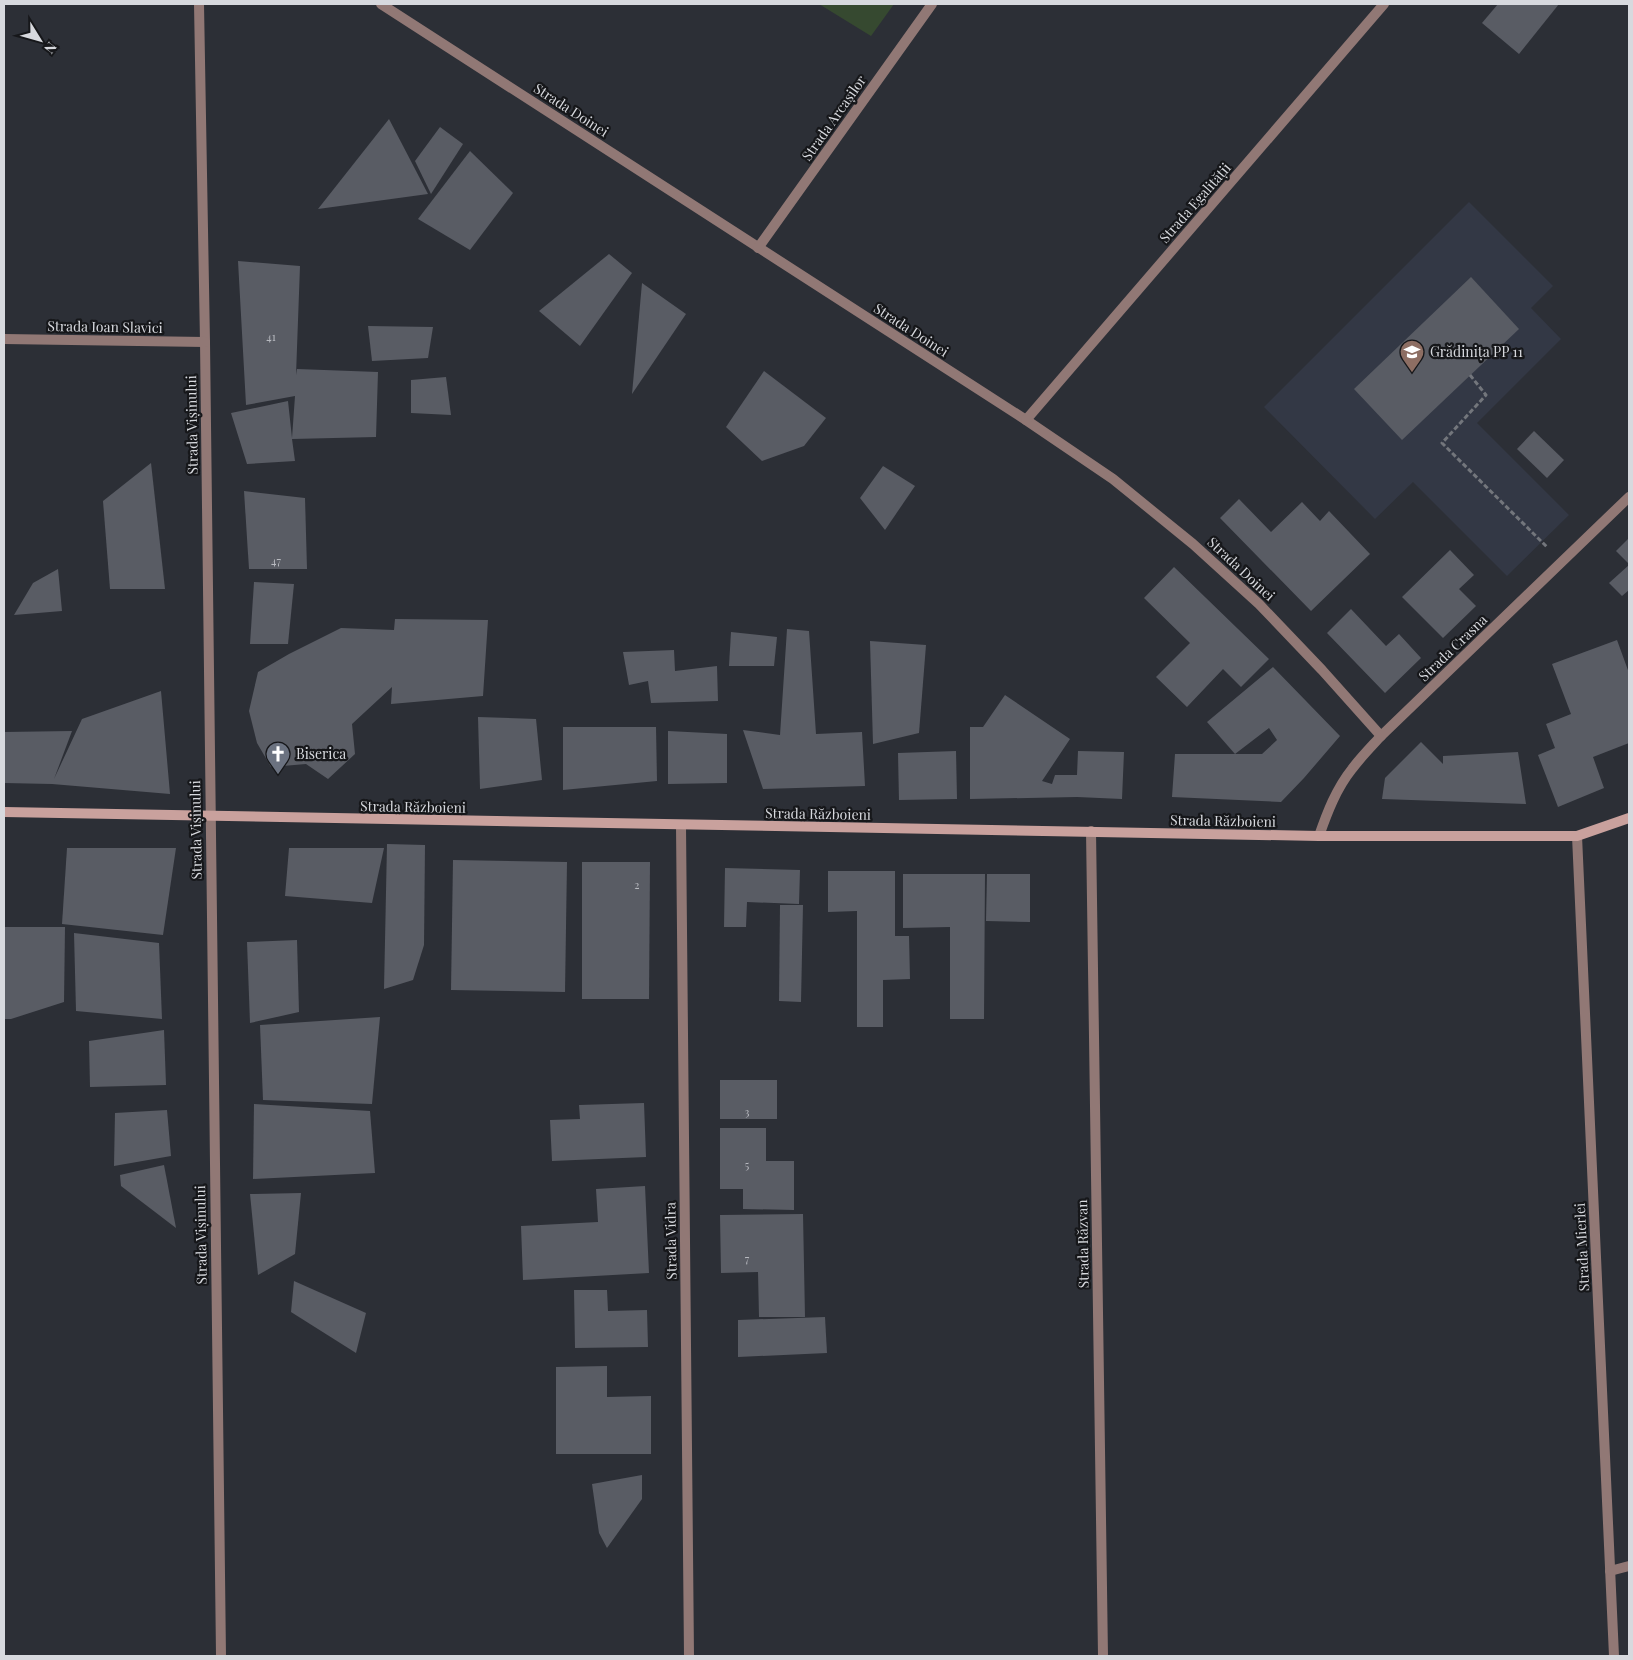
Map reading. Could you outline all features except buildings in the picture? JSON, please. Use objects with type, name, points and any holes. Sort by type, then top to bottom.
[{"type":"street","name":"Strada Vișinului","points":[[199,4],[205,342],[220,1656]]},
{"type":"street","name":"Strada Doinei","points":[[381,4],[1026,420],[1113,479],[1193,544],[1259,604],[1381,736]]},
{"type":"street","name":"Strada Arcașilor","points":[[758,248],[932,4]]},
{"type":"street","name":"Strada Egalității","points":[[1026,420],[1384,4]]},
{"type":"street","name":"Strada Ioan Slavici","points":[[4,340],[205,342]]},
{"type":"street","name":"Strada Crasna","points":[[1319,836],[1338,789],[1351,769],[1381,736],[1629,497]]},
{"type":"street","name":"Strada Războieni","points":[[4,812],[681,826],[1319,836],[1577,836],[1629,818]]},
{"type":"street","name":"Strada Vidra","points":[[681,826],[689,1656]]},
{"type":"street","name":"Strada Răzvan","points":[[1091,831],[1103,1656]]},
{"type":"street","name":"Strada Mierlei","points":[[1577,836],[1614,1656]]},
{"type":"street","points":[[1610,1572],[1629,1566]]},
{"type":"path","points":[[1470,375],[1486,395],[1442,443],[1541,542],[1563,561]]},
{"type":"shaded area","name":"Grădinița PP 11","points":[[1469,202],[1553,286],[1531,308],[1561,339],[1477,423],[1569,515],[1507,576],[1413,482],[1375,519],[1264,407]]},
{"type":"green space","points":[[819,4],[894,4],[871,36]]},
{"type":"place","name":"Grădinița PP 11","points":[[1412,373]]},
{"type":"place","name":"Biserica","points":[[278,775]]}]
